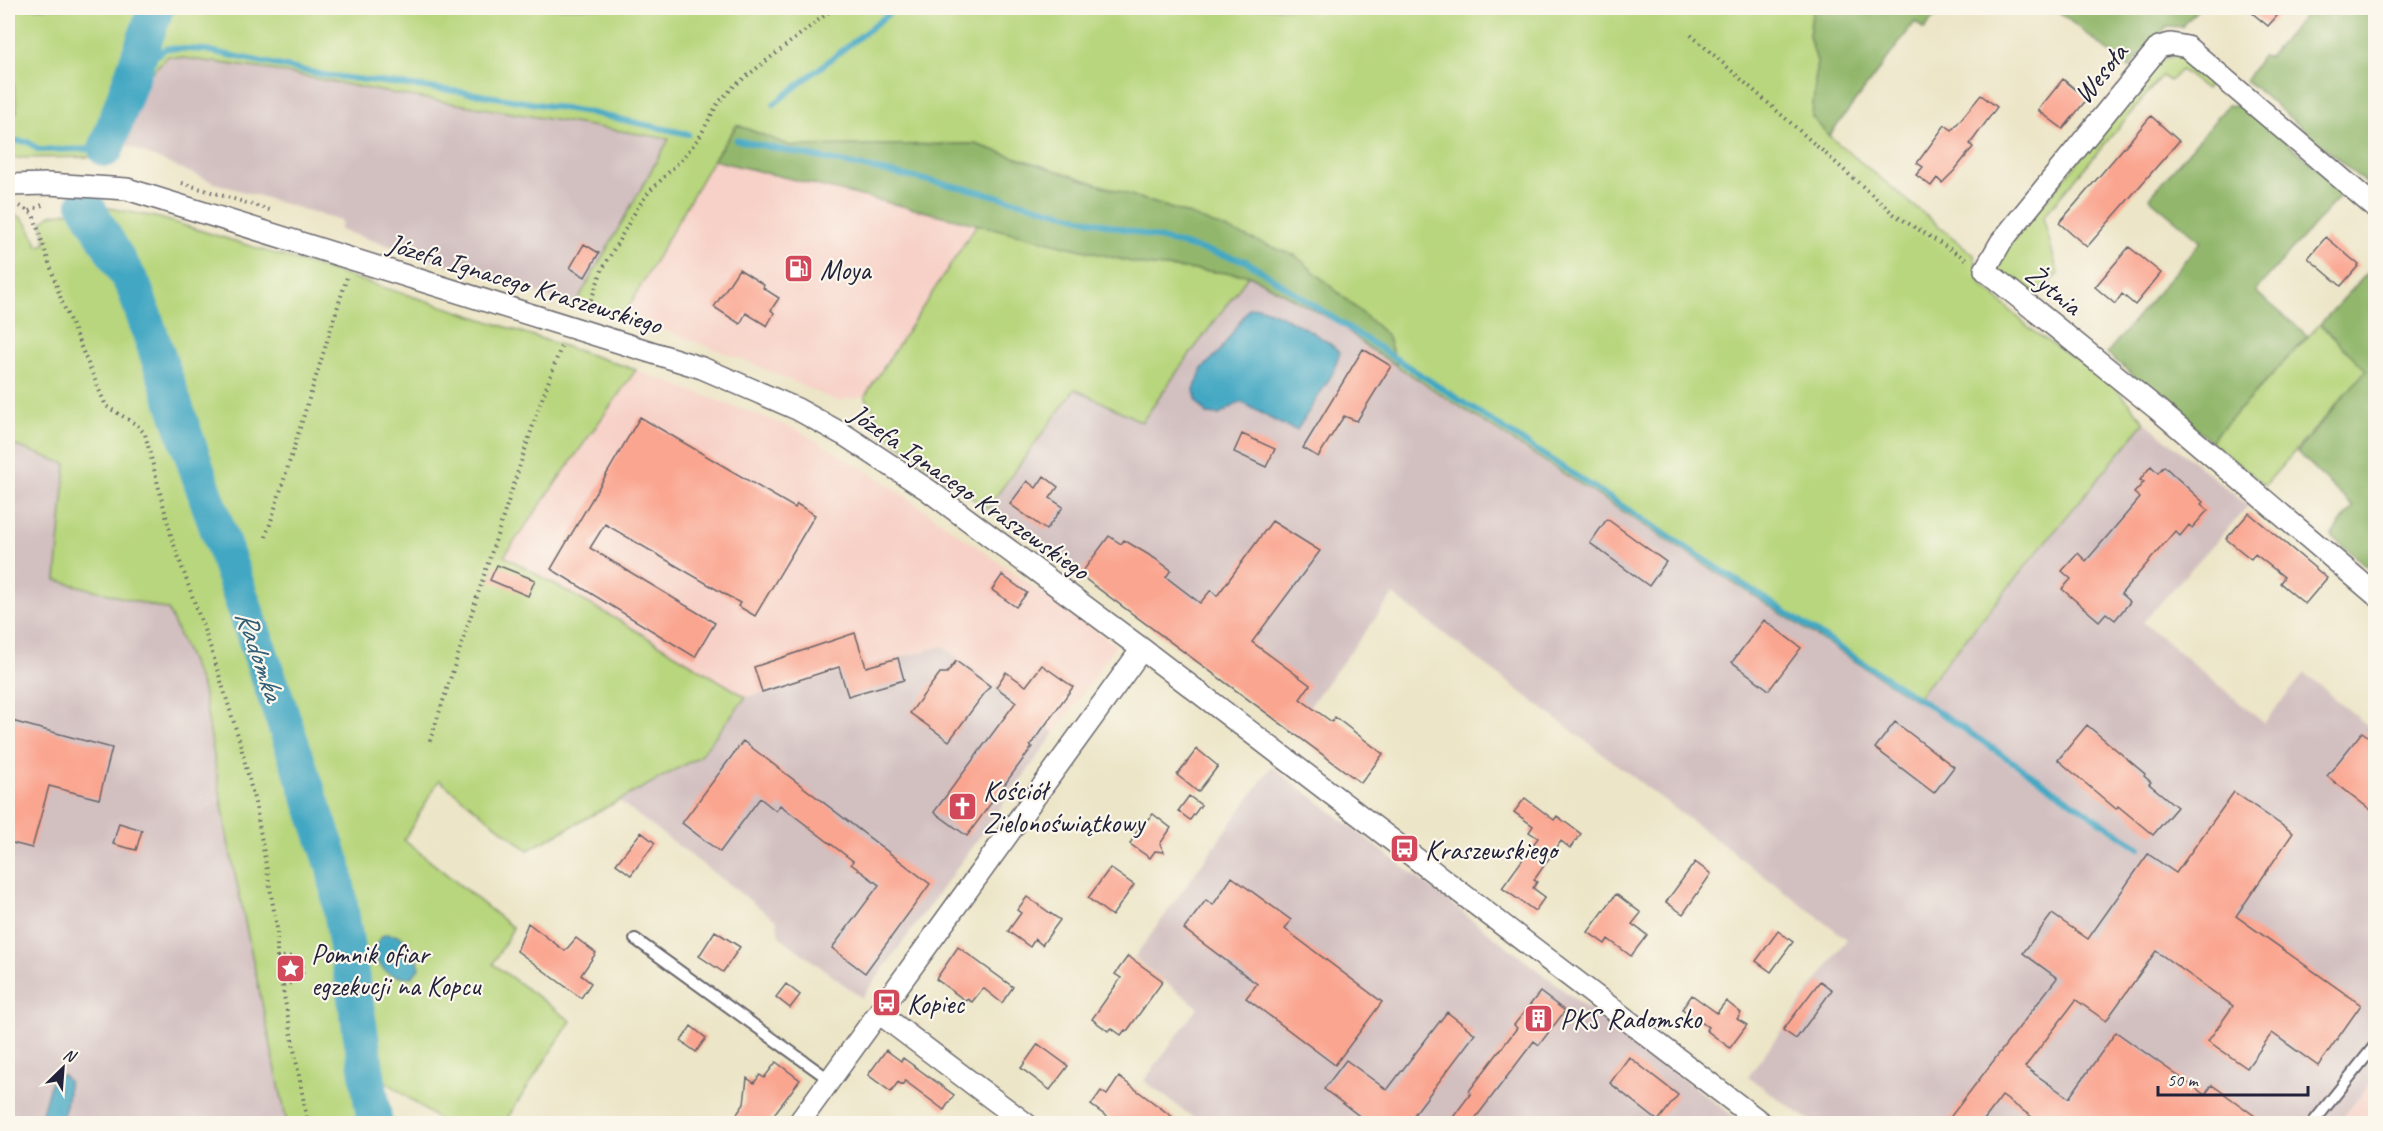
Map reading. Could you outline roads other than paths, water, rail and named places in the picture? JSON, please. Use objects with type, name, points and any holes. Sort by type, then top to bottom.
[{"type":"street","name":"Wesoła","points":[[1985,270],[2001,242],[2158,47],[2171,44],[2187,47],[2376,208]]},
{"type":"street","name":"Józefa Ignacego Kraszewskiego","points":[[10,195],[48,183],[127,189],[702,368],[797,409],[846,435],[928,490],[1142,649],[1763,1124]]},
{"type":"street","name":"Żytnia","points":[[1985,270],[2156,408],[2376,594]]},
{"type":"street","points":[[798,1124],[1142,649]]},
{"type":"street","points":[[879,1013],[1026,1124]]},
{"type":"lane","points":[[635,939],[830,1080]]},
{"type":"lane","points":[[2312,1124],[2376,1044]]},
{"type":"water","points":[[1259,307],[1301,326],[1340,352],[1333,373],[1297,430],[1282,425],[1240,402],[1219,415],[1207,414],[1197,402],[1194,390],[1202,369],[1220,351],[1249,308]]},
{"type":"water","points":[[385,934],[400,936],[415,952],[420,967],[412,977],[388,973],[374,955],[378,941]]},
{"type":"water","points":[[55,1075],[63,1075],[68,1081],[65,1109],[58,1122],[39,1123],[51,1082]]},
{"type":"waterway","name":"Radomka","points":[[106,149],[156,8]]},
{"type":"waterway","points":[[774,104],[896,8]]},
{"type":"waterway","points":[[141,53],[155,56],[167,48],[205,50],[325,75],[463,92],[587,112],[688,134]]},
{"type":"waterway","points":[[8,140],[28,142],[39,150],[106,149]]},
{"type":"waterway","points":[[736,140],[973,190],[1246,261],[1948,718],[2140,848]]},
{"type":"waterway","name":"Radomka","points":[[85,204],[134,287],[334,867],[375,1124]]},
{"type":"place","name":"Moya","points":[[799,269]]},
{"type":"place","name":"Kościół Zielonoświątkowy","points":[[962,806]]},
{"type":"place","name":"Kraszewskiego","points":[[1404,849]]},
{"type":"place","name":"Pomnik ofiar egzekucji na Kopcu","points":[[290,969]]},
{"type":"place","name":"Kopiec","points":[[886,1003]]},
{"type":"place","name":"PKS Radomsko","points":[[1539,1018]]}]
